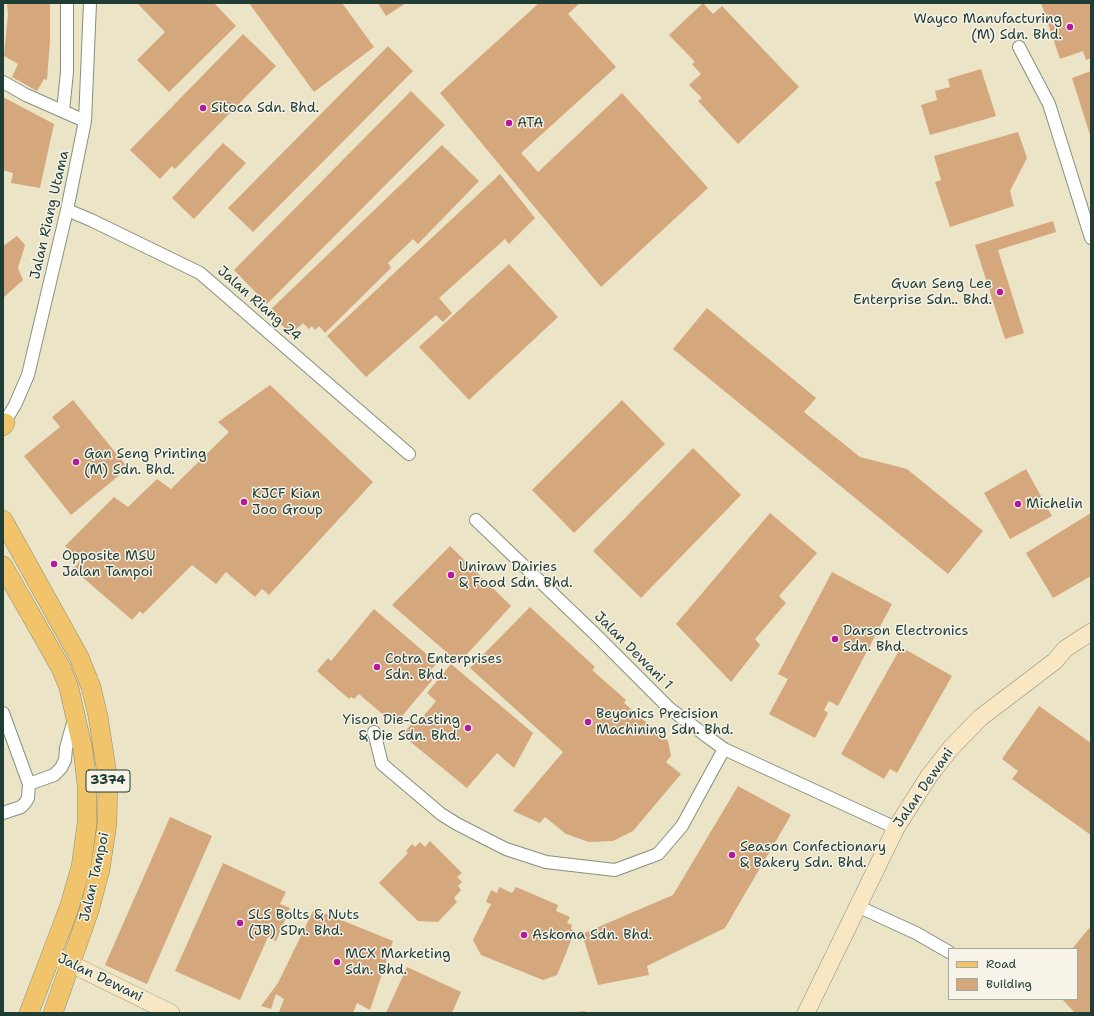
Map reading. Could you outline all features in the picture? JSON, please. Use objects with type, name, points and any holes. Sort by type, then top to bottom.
[{"type":"main road","name":"Jalan Tampoi","points":[[3,520],[79,657],[91,687],[102,739],[108,781],[107,824],[100,870],[89,911],[53,1013]]},
{"type":"main road","name":"Jalan Tampoi","points":[[3,566],[61,668],[69,688],[83,750],[87,785],[87,824],[81,867],[70,908],[28,1013]]},
{"type":"street","points":[[63,111],[67,72],[67,3]]},
{"type":"street","name":"Jalan Riang Utama","points":[[3,424],[15,405],[28,375],[67,210],[85,121],[90,3]]},
{"type":"street","points":[[1019,48],[1049,104],[1091,238]]},
{"type":"street","points":[[3,82],[26,96],[85,121]]},
{"type":"street","name":"Jalan Riang 24","points":[[67,210],[91,220],[200,273],[409,454]]},
{"type":"street","name":"Jalan Dewani 1","points":[[476,520],[595,634],[669,708],[724,748],[896,828]]},
{"type":"street","name":"Jalan Dewani","points":[[806,1013],[896,828],[929,776],[951,748],[980,718],[1055,661],[1066,649],[1091,632]]},
{"type":"street","points":[[3,713],[29,784],[28,798],[25,803],[21,807],[3,813]]},
{"type":"street","points":[[29,784],[54,775],[62,768],[76,714]]},
{"type":"street","points":[[374,732],[382,764],[441,814],[457,824],[506,849],[546,862],[616,870],[658,854],[682,826],[724,748]]},
{"type":"street","points":[[857,906],[916,933],[948,951]]},
{"type":"street","name":"Jalan Dewani","points":[[51,954],[171,1013]]},
{"type":"building","points":[[7,3],[50,3],[50,40],[47,80],[44,79],[37,91],[12,77],[18,64],[4,56],[8,14]]},
{"type":"building","name":"Sitoca Sdn. Bhd.","points":[[137,3],[214,3],[236,26],[169,92],[137,60],[165,32]]},
{"type":"building","name":"Sitoca Sdn. Bhd.","points":[[249,3],[342,3],[374,47],[314,92]]},
{"type":"building","points":[[378,3],[406,3],[386,16]]},
{"type":"building","name":"ATA","points":[[539,3],[580,3],[568,14],[616,67],[521,153],[538,172],[622,93],[708,188],[601,287],[440,93]]},
{"type":"building","points":[[703,3],[713,14],[722,6],[799,87],[738,144],[698,101],[702,98],[689,85],[701,74],[692,64],[695,62],[669,35]]},
{"type":"building","name":"Wayco Manufacturing (M) Sdn. Bhd.","points":[[1041,3],[1091,3],[1091,58],[1086,60],[1083,51],[1060,59]]},
{"type":"building","name":"Sitoca Sdn. Bhd.","points":[[243,34],[276,66],[175,169],[172,166],[160,179],[130,150]]},
{"type":"building","points":[[388,46],[413,71],[253,232],[228,208]]},
{"type":"building","points":[[981,69],[996,116],[930,135],[921,105],[937,100],[935,91],[950,87],[948,79]]},
{"type":"building","points":[[1091,71],[1091,138],[1072,78]]},
{"type":"building","points":[[411,91],[445,125],[267,304],[234,270]]},
{"type":"building","points":[[3,97],[54,124],[40,188],[11,183],[13,173],[3,170]]},
{"type":"building","points":[[1018,132],[1027,158],[1010,191],[1014,206],[950,227],[935,182],[941,180],[934,156]]},
{"type":"building","points":[[223,143],[246,163],[194,219],[172,198]]},
{"type":"building","points":[[442,145],[479,181],[418,244],[413,239],[388,263],[391,268],[325,333],[319,326],[315,330],[312,326],[309,329],[303,323],[291,334],[268,312]]},
{"type":"building","points":[[500,174],[535,218],[509,244],[505,239],[439,298],[452,313],[443,322],[436,315],[366,377],[327,336]]},
{"type":"building","name":"Guan Seng Lee Enterprise Sdn.. Bhd.","points":[[1053,221],[1056,232],[998,250],[1024,333],[1005,339],[975,245]]},
{"type":"building","points":[[17,236],[25,245],[18,268],[23,280],[3,298],[3,246]]},
{"type":"building","points":[[509,264],[558,317],[469,400],[419,347]]},
{"type":"building","points":[[707,308],[816,398],[804,412],[860,457],[907,469],[983,531],[948,574],[673,349]]},
{"type":"building","name":"KJCF Kian Joo Group","points":[[270,385],[373,482],[269,595],[262,589],[255,597],[226,572],[216,584],[192,565],[143,614],[140,611],[132,620],[73,569],[80,561],[65,546],[114,497],[128,507],[157,479],[171,489],[229,432],[218,422]]},
{"type":"building","name":"Gan Seng Printing (M) Sdn. Bhd.","points":[[73,400],[128,468],[71,515],[24,456],[60,427],[52,417]]},
{"type":"building","points":[[622,400],[665,444],[574,533],[532,490]]},
{"type":"building","points":[[693,448],[741,495],[641,598],[593,551]]},
{"type":"building","name":"Michelin","points":[[1026,469],[1052,516],[1010,539],[984,493]]},
{"type":"building","name":"Beyonics Precision Machining Sdn. Bhd.","points":[[770,513],[817,553],[779,596],[786,603],[755,639],[760,645],[731,682],[676,624]]},
{"type":"building","points":[[1091,513],[1091,576],[1053,598],[1026,553]]},
{"type":"building","name":"Uniraw Dairies & Food Sdn. Bhd.","points":[[450,546],[511,606],[459,663],[392,605]]},
{"type":"building","name":"Darson Electronics Sdn. Bhd.","points":[[832,572],[892,604],[838,706],[829,701],[824,710],[828,713],[815,738],[769,714],[788,679],[778,674]]},
{"type":"building","name":"Beyonics Precision Machining Sdn. Bhd.","points":[[530,607],[595,667],[592,670],[626,700],[624,703],[668,741],[671,756],[666,762],[681,774],[633,831],[613,841],[589,842],[566,834],[545,817],[540,823],[513,811],[563,752],[470,668]]},
{"type":"building","name":"Cotra Enterprises Sdn. Bhd.","points":[[374,609],[437,663],[428,673],[434,678],[397,722],[389,715],[387,718],[359,694],[354,699],[351,697],[349,699],[317,671],[328,658],[331,661]]},
{"type":"building","points":[[901,647],[952,676],[897,773],[890,769],[884,779],[841,754]]},
{"type":"building","name":"Yison Die-Casting & Die Sdn. Bhd.","points":[[451,664],[533,733],[514,768],[497,753],[467,788],[402,735],[414,721],[417,724],[436,701],[427,693]]},
{"type":"building","points":[[1039,706],[1091,743],[1091,835],[1012,779],[1018,771],[1002,759]]},
{"type":"building","name":"Season Confectionary & Bakery Sdn. Bhd.","points":[[738,786],[791,815],[725,928],[647,966],[649,975],[598,985],[582,934],[673,895]]},
{"type":"building","points":[[170,817],[212,836],[147,984],[105,965]]},
{"type":"building","points":[[430,841],[462,873],[457,877],[462,882],[458,886],[461,890],[454,898],[457,902],[438,922],[418,921],[379,883],[408,853],[406,851],[412,844],[415,847],[420,842],[425,847]]},
{"type":"building","name":"SLS Bolts & Nuts (JB) SDn. Bhd.","points":[[223,863],[286,892],[280,904],[290,908],[276,941],[268,937],[240,1000],[175,971]]},
{"type":"building","name":"Askoma Sdn. Bhd.","points":[[499,887],[512,893],[516,887],[558,905],[556,911],[570,917],[567,923],[572,925],[571,929],[575,931],[557,975],[543,980],[481,955],[473,940],[491,904],[486,902],[491,890],[497,893]]},
{"type":"building","name":"MCX Marketing Sdn. Bhd.","points":[[314,909],[393,941],[370,1010],[357,1003],[353,1013],[282,1013],[279,1012],[284,999],[276,994],[271,1009],[261,1006],[278,983]]},
{"type":"building","points":[[1091,926],[1091,1013],[1075,1013],[1063,1000],[1078,1000],[1078,948],[1073,948]]},
{"type":"building","points":[[407,967],[461,992],[452,1013],[386,1013]]},
{"type":"building","points":[[585,1011],[585,1013],[575,1013],[575,1012]]},
{"type":"place","name":"Wayco Manufacturing (M) Sdn. Bhd.","points":[[1070,27]]},
{"type":"place","name":"Sitoca Sdn. Bhd.","points":[[203,108]]},
{"type":"place","name":"ATA","points":[[509,123]]},
{"type":"place","name":"Guan Seng Lee Enterprise Sdn.. Bhd.","points":[[1000,292]]},
{"type":"place","name":"Gan Seng Printing (M) Sdn. Bhd.","points":[[76,462]]},
{"type":"place","name":"KJCF Kian Joo Group","points":[[244,502]]},
{"type":"place","name":"Michelin","points":[[1018,504]]},
{"type":"place","name":"Opposite MSU Jalan Tampoi","points":[[54,564]]},
{"type":"place","name":"Uniraw Dairies & Food Sdn. Bhd.","points":[[451,575]]},
{"type":"place","name":"Darson Electronics Sdn. Bhd.","points":[[835,639]]},
{"type":"place","name":"Cotra Enterprises Sdn. Bhd.","points":[[377,667]]},
{"type":"place","name":"Beyonics Precision Machining Sdn. Bhd.","points":[[588,722]]},
{"type":"place","name":"Yison Die-Casting & Die Sdn. Bhd.","points":[[468,728]]},
{"type":"place","name":"Season Confectionary & Bakery Sdn. Bhd.","points":[[732,855]]},
{"type":"place","name":"SLS Bolts & Nuts (JB) SDn. Bhd.","points":[[240,923]]},
{"type":"place","name":"Askoma Sdn. Bhd.","points":[[524,935]]},
{"type":"place","name":"MCX Marketing Sdn. Bhd.","points":[[337,962]]}]
